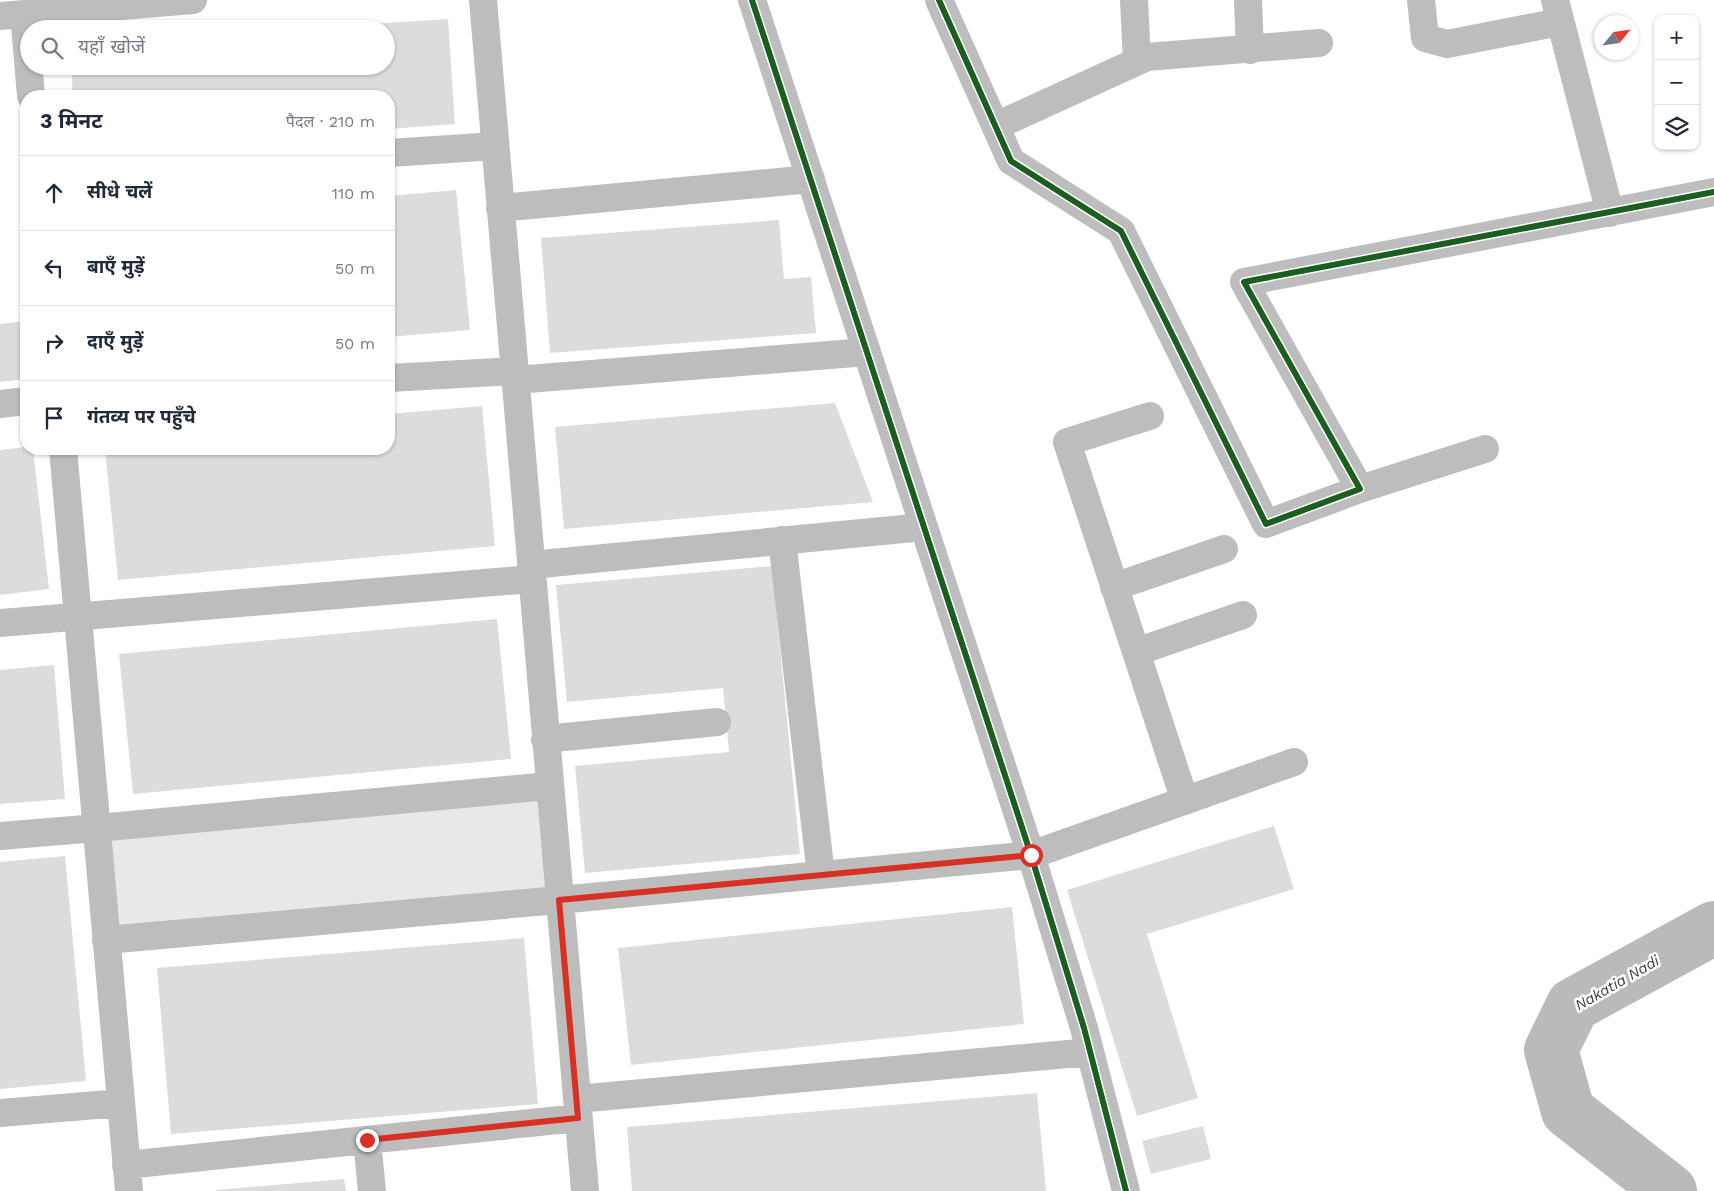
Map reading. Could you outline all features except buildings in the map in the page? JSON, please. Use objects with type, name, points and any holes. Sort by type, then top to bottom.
[{"type":"street","points":[[20,49],[12,15],[193,0]]},
{"type":"street","points":[[482,0],[584,1191]]},
{"type":"street","points":[[752,0],[1031,855],[1090,1052],[1126,1191]]},
{"type":"street","points":[[939,0],[1011,161],[1121,231],[1266,524],[1360,488],[1485,449]]},
{"type":"street","points":[[1248,0],[1250,50]]},
{"type":"street","points":[[1421,0],[1425,38],[1446,44],[1557,11],[1610,212]]},
{"type":"street","points":[[1134,1],[1137,62]]},
{"type":"street","points":[[996,126],[1147,57],[1319,43]]},
{"type":"street","points":[[26,75],[30,90]]},
{"type":"street","points":[[395,153],[495,146]]},
{"type":"street","points":[[500,208],[811,179]]},
{"type":"street","points":[[1360,488],[1244,282],[1714,192]]},
{"type":"street","points":[[395,378],[514,375],[867,352]]},
{"type":"street","points":[[0,404],[20,402]]},
{"type":"street","points":[[1150,416],[1067,442],[1185,800]]},
{"type":"street","points":[[63,455],[128,1178],[577,1109],[1090,1052]]},
{"type":"street","points":[[0,623],[531,572],[782,540],[924,527]]},
{"type":"street","points":[[782,540],[821,875]]},
{"type":"street","points":[[1114,587],[1224,549]]},
{"type":"street","points":[[1136,652],[1243,615]]},
{"type":"street","points":[[545,739],[717,722]]},
{"type":"street","points":[[106,940],[559,900],[1031,855],[1294,762]]},
{"type":"street","points":[[0,836],[549,786]]},
{"type":"street","points":[[0,1113],[121,1103]]},
{"type":"street","points":[[367,1140],[372,1191]]},
{"type":"shaded area","points":[[549,786],[559,900],[106,940],[97,828]]},
{"type":"waterway","name":"Nakatia Nadi","points":[[1670,1191],[1568,1111],[1551,1050],[1573,1005],[1714,928]]},
{"type":"cycle path","points":[[752,0],[1031,855],[1084,1028],[1126,1191]]},
{"type":"cycle path","points":[[939,0],[1011,161],[1121,231],[1266,524],[1360,489],[1244,282],[1714,192]]},
{"type":"route","points":[[367,1140],[578,1118],[559,900],[1031,855]]}]
